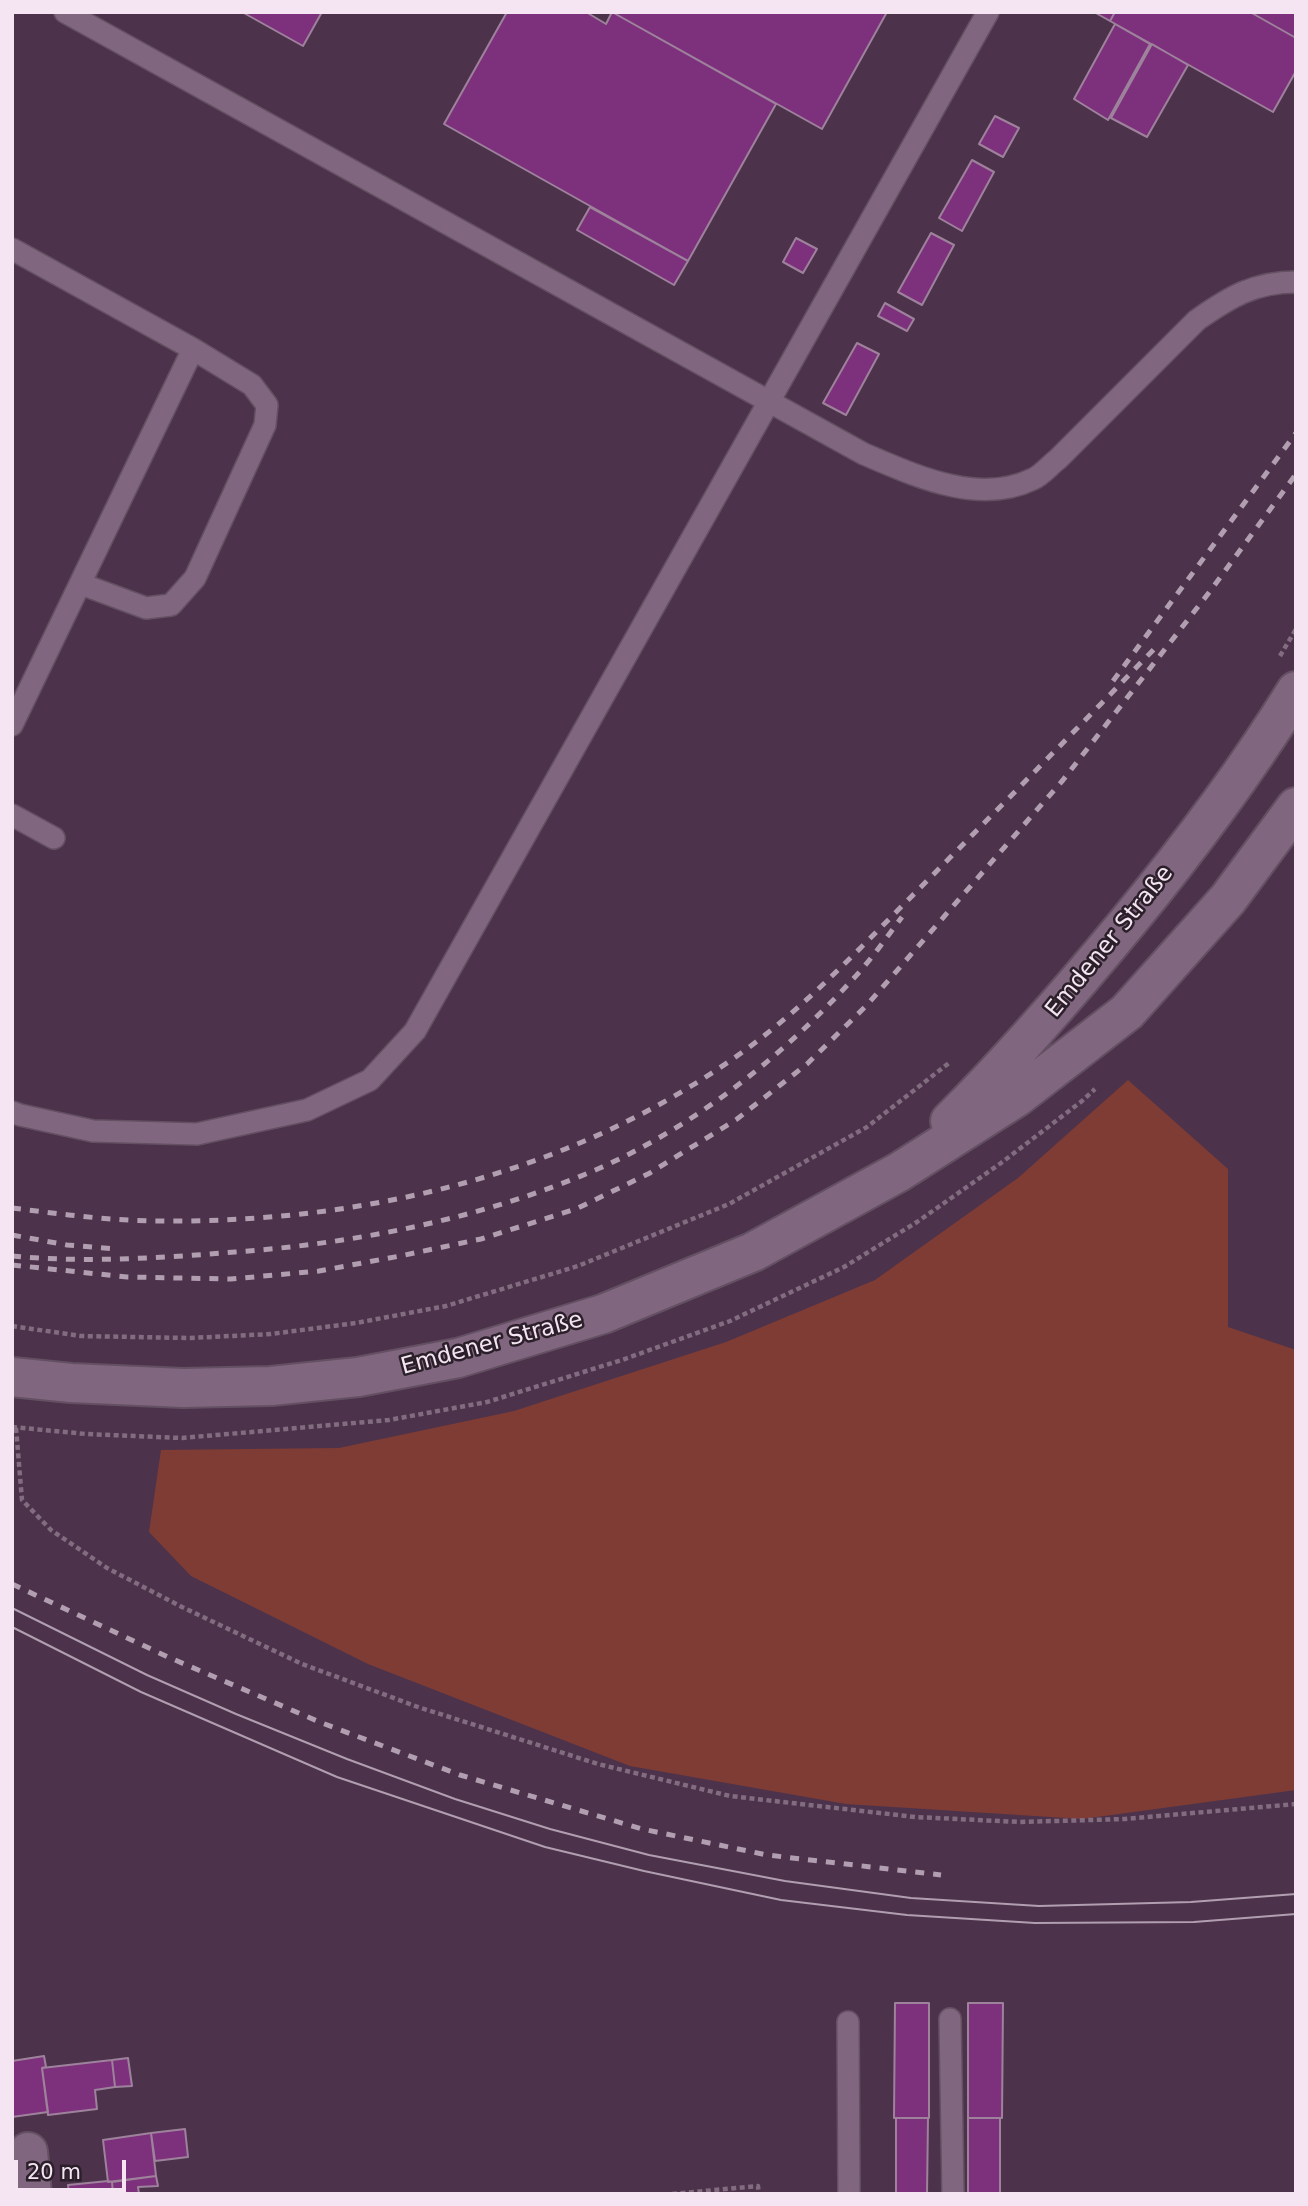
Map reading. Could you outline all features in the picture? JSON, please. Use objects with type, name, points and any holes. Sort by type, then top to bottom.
[{"type":"street","name":"Emdener Straße","points":[[899,1172],[1007,1064],[1087,972],[1211,817],[1286,676]]},
{"type":"street","name":"Emdener Straße","points":[[12,1377],[71,1383],[183,1388],[271,1386],[358,1377],[458,1358],[603,1314],[753,1252],[899,1172],[1017,1097],[1127,1012],[1228,899],[1296,807]]},
{"type":"street","points":[[28,2152],[32,2194]]},
{"type":"lane","points":[[65,12],[864,454],[908,472],[960,488],[979,490],[1009,487],[1034,479],[1058,459],[1196,320],[1250,288],[1276,282],[1296,282]]},
{"type":"lane","points":[[12,1112],[93,1131],[197,1134],[307,1110],[370,1080],[415,1031],[988,12]]},
{"type":"lane","points":[[12,249],[193,349],[252,385],[267,405],[265,425],[195,578],[171,605],[146,608],[81,584]]},
{"type":"lane","points":[[12,725],[193,349]]},
{"type":"lane","points":[[12,815],[54,838]]},
{"type":"lane","points":[[950,2019],[953,2194]]},
{"type":"lane","points":[[848,2022],[849,2194]]},
{"type":"path","points":[[1286,676],[1296,629]]},
{"type":"path","points":[[12,1326],[81,1336],[189,1338],[271,1334],[356,1323],[446,1306],[578,1266],[729,1204],[867,1127],[951,1062]]},
{"type":"path","points":[[16,1427],[22,1500],[51,1530],[107,1568],[302,1664],[431,1712],[598,1764],[730,1796],[915,1817],[1020,1822],[1112,1819],[1296,1804]]},
{"type":"path","points":[[672,2194],[758,2186],[759,2194]]},
{"type":"shaded area","points":[[1128,1080],[1228,1169],[1228,1327],[1296,1350],[1296,1790],[1082,1819],[846,1804],[630,1766],[368,1664],[191,1576],[149,1532],[161,1450],[339,1448],[514,1411],[726,1342],[875,1280],[1018,1178]]},
{"type":"building","points":[[242,12],[322,12],[303,46]]},
{"type":"building","points":[[507,12],[586,12],[606,24],[612,12],[776,104],[688,261],[444,124]]},
{"type":"building","points":[[612,12],[887,12],[822,129]]},
{"type":"building","points":[[1094,12],[1115,12],[1110,21]]},
{"type":"building","points":[[1115,12],[1250,12],[1296,38],[1296,71],[1273,112],[1110,21]]},
{"type":"building","points":[[1250,12],[1296,12],[1296,38]]},
{"type":"building","points":[[1115,24],[1150,44],[1108,120],[1074,99]]},
{"type":"building","points":[[1152,44],[1188,65],[1147,137],[1111,118]]},
{"type":"building","points":[[995,116],[1019,128],[1003,157],[979,144]]},
{"type":"building","points":[[972,160],[994,172],[962,231],[939,218]]},
{"type":"building","points":[[590,207],[688,261],[674,285],[577,230]]},
{"type":"building","points":[[931,233],[954,245],[922,305],[898,292]]},
{"type":"building","points":[[796,238],[817,249],[803,273],[783,262]]},
{"type":"building","points":[[885,303],[914,319],[907,331],[878,316]]},
{"type":"building","points":[[857,343],[879,354],[846,415],[823,403]]},
{"type":"building","points":[[895,2003],[929,2003],[929,2118],[894,2118]]},
{"type":"building","points":[[968,2003],[1003,2003],[1002,2118],[968,2118]]},
{"type":"building","points":[[44,2056],[46,2067],[42,2068],[48,2112],[12,2117],[12,2061]]},
{"type":"building","points":[[128,2058],[132,2086],[115,2087],[112,2060]]},
{"type":"building","points":[[112,2060],[115,2087],[95,2090],[97,2109],[48,2115],[42,2068]]},
{"type":"building","points":[[896,2118],[928,2118],[927,2194],[896,2194]]},
{"type":"building","points":[[968,2118],[1000,2118],[1000,2194],[968,2194]]},
{"type":"building","points":[[185,2129],[188,2157],[155,2161],[151,2133]]},
{"type":"building","points":[[151,2133],[156,2176],[108,2182],[103,2140]]},
{"type":"building","points":[[156,2176],[158,2186],[138,2187],[139,2194],[113,2194],[112,2182]]},
{"type":"building","points":[[112,2182],[113,2194],[69,2194],[68,2185]]},
{"type":"tram line","points":[[12,1608],[147,1675],[347,1759],[455,1799],[550,1829],[649,1855],[785,1881],[911,1898],[1039,1906],[1191,1902],[1296,1894]]},
{"type":"tram line","points":[[12,1627],[141,1692],[337,1777],[545,1847],[644,1871],[781,1900],[907,1915],[1035,1923],[1194,1922],[1296,1914]]},
{"type":"railway","points":[[1113,681],[1296,433]]},
{"type":"railway","points":[[12,1265],[127,1277],[231,1279],[319,1271],[481,1239],[576,1209],[650,1173],[737,1119],[807,1064],[867,1005],[1063,780],[1211,590],[1296,474]]},
{"type":"railway","points":[[12,1208],[142,1221],[238,1219],[316,1212],[393,1200],[469,1182],[543,1158],[614,1128],[683,1091],[771,1031],[876,933],[1158,645]]},
{"type":"railway","points":[[12,1256],[68,1259],[151,1258],[282,1248],[375,1235],[421,1225],[467,1214],[556,1186],[636,1151],[704,1110],[736,1087],[826,1008],[866,964],[902,917]]},
{"type":"railway","points":[[12,1235],[67,1245],[116,1249]]},
{"type":"railway","points":[[12,1584],[168,1657],[322,1723],[460,1775],[642,1829],[767,1855],[941,1875]]}]
